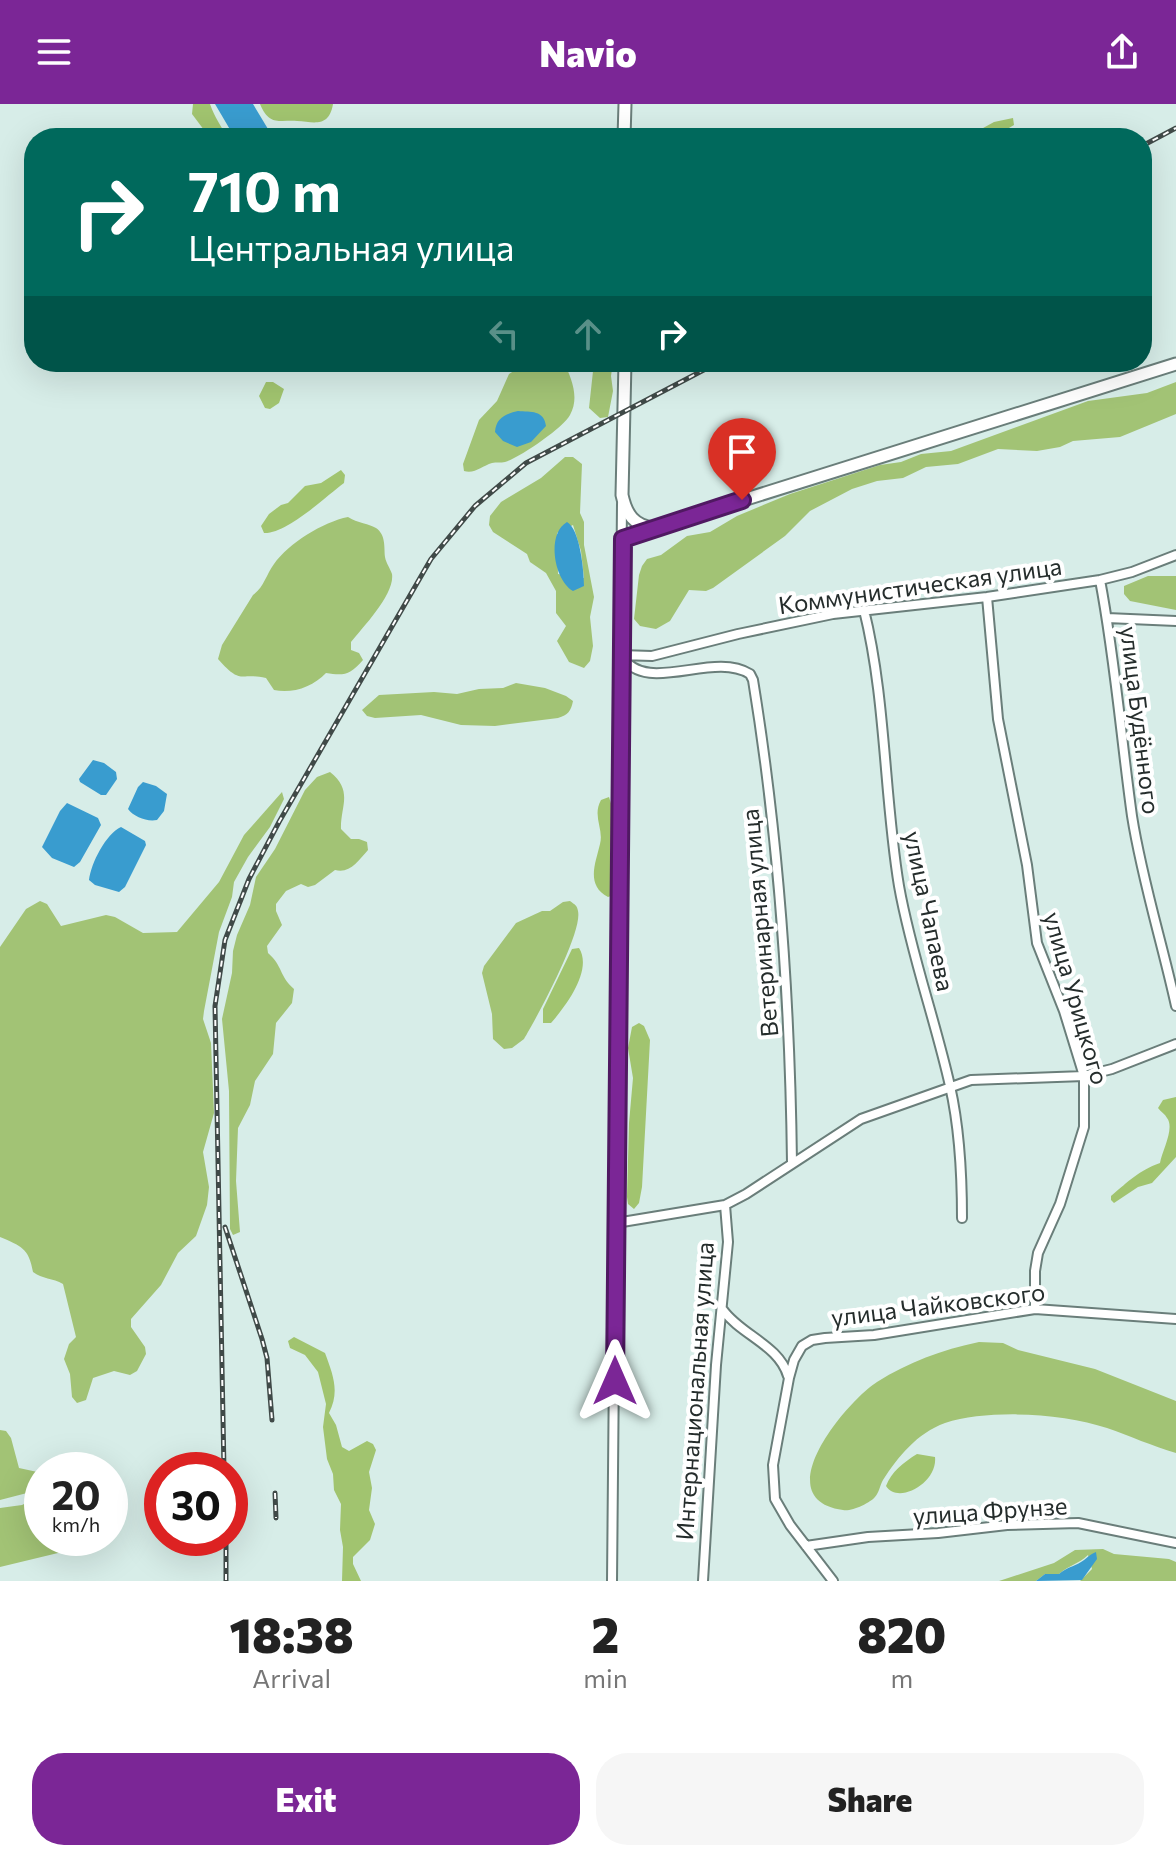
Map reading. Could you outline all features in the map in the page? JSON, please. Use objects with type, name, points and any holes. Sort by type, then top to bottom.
[{"type":"street","points":[[624,128],[625,104]]},
{"type":"street","points":[[1152,372],[1176,364]]},
{"type":"street","points":[[612,1581],[625,372]]},
{"type":"street","points":[[623,539],[1151,372]]},
{"type":"street","points":[[622,495],[626,509],[634,520],[654,528]]},
{"type":"street","name":"Коммунистическая улица","points":[[620,655],[652,656],[801,620],[864,610],[987,597],[1100,580],[1176,555]]},
{"type":"street","name":"улица Будённого","points":[[1100,580],[1132,817],[1146,888],[1176,1006]]},
{"type":"street","name":"улица Урицкого","points":[[987,597],[998,719],[1025,854],[1037,943],[1064,1011],[1084,1076],[1084,1127],[1060,1204],[1038,1253],[1035,1309]]},
{"type":"street","name":"улица Чапаева","points":[[864,610],[899,885],[911,944],[950,1087],[960,1150],[962,1218]]},
{"type":"street","points":[[1107,618],[1176,621]]},
{"type":"street","name":"Ветеринарная улица","points":[[620,655],[639,672],[655,674],[732,666],[750,674],[753,680],[764,750],[785,946],[792,1163]]},
{"type":"street","points":[[616,1223],[725,1205],[861,1119],[971,1080],[1084,1076],[1112,1069],[1176,1044]]},
{"type":"street","name":"Интернациональная улица","points":[[703,1581],[716,1365],[728,1242],[725,1205]]},
{"type":"street","points":[[723,1309],[735,1325],[781,1360],[789,1378],[773,1465],[774,1491],[781,1511],[833,1581]]},
{"type":"street","name":"улица Чайковского","points":[[789,1378],[802,1346],[825,1338],[874,1335],[1035,1309],[1176,1319]]},
{"type":"street","name":"улица Фрунзе","points":[[806,1546],[868,1537],[1063,1523],[1078,1523],[1176,1543]]},
{"type":"green space","points":[[193,104],[210,104],[222,128],[202,128],[192,114]]},
{"type":"green space","points":[[260,104],[333,104],[328,117],[315,122],[271,119]]},
{"type":"green space","points":[[1013,118],[1014,125],[1009,128],[983,128]]},
{"type":"green space","points":[[568,372],[574,395],[570,415],[550,435],[512,459],[464,471],[463,464],[479,420],[497,401],[509,374]]},
{"type":"green space","points":[[593,372],[612,372],[613,391],[608,417],[600,418],[589,408]]},
{"type":"green space","points":[[266,382],[273,382],[284,389],[279,403],[270,409],[265,408],[259,396]]},
{"type":"green space","points":[[1176,382],[1176,414],[1120,437],[1073,441],[1037,451],[998,449],[958,464],[926,467],[903,478],[877,481],[852,489],[810,511],[785,536],[713,588],[706,591],[689,590],[670,621],[656,629],[640,626],[634,619],[642,566],[647,559],[661,555],[687,536],[710,532],[737,516],[790,494],[880,465],[901,462],[921,454],[951,451],[1088,401],[1147,393]]},
{"type":"green space","points":[[565,457],[573,457],[582,464],[580,513],[584,522],[584,545],[594,597],[590,617],[593,646],[590,661],[584,668],[569,662],[557,641],[566,626],[556,613],[556,591],[546,573],[530,562],[527,554],[493,532],[489,525],[490,516],[501,502],[541,478]],"holes":[[[573,525],[581,551],[584,578],[558,574],[557,533]]]},
{"type":"green space","points":[[341,470],[345,475],[344,483],[284,528],[264,533],[261,526],[269,514],[288,503],[305,486],[321,483]]},
{"type":"green space","points":[[348,517],[379,531],[392,574],[384,600],[351,642],[351,650],[359,653],[363,660],[346,673],[326,673],[309,686],[288,691],[274,690],[266,678],[232,673],[218,659],[222,645],[274,564],[288,548],[307,534]]},
{"type":"green space","points":[[1148,576],[1176,576],[1176,610],[1130,601],[1124,594],[1124,586]]},
{"type":"green space","points":[[516,683],[545,688],[566,696],[573,701],[571,707],[567,714],[558,718],[495,726],[461,725],[421,715],[375,718],[367,716],[362,710],[379,695],[457,694],[503,688]]},
{"type":"green space","points":[[330,772],[344,793],[341,829],[351,839],[367,842],[368,850],[349,868],[335,870],[315,885],[308,887],[301,884],[286,891],[276,904],[282,925],[267,946],[268,953],[294,989],[292,1003],[276,1023],[273,1054],[255,1081],[250,1105],[238,1128],[236,1181],[240,1232],[233,1235],[230,1229],[229,1091],[222,1019],[232,973],[233,951],[250,905],[256,877],[275,849],[305,790],[317,777]]},
{"type":"green space","points":[[282,792],[284,799],[270,827],[234,882],[219,932],[204,1011],[203,1019],[211,1043],[214,1113],[203,1152],[209,1187],[207,1205],[196,1236],[178,1253],[161,1285],[131,1319],[131,1327],[145,1347],[146,1354],[137,1371],[130,1375],[114,1371],[93,1378],[86,1400],[77,1403],[72,1397],[70,1374],[64,1359],[69,1344],[76,1337],[63,1284],[33,1272],[23,1249],[0,1237],[0,947],[26,909],[40,901],[47,904],[61,926],[106,915],[143,933],[177,932],[219,882],[244,835]]},
{"type":"green space","points":[[609,797],[613,820],[610,856],[614,895],[608,897],[596,886],[594,873],[601,838],[599,806],[601,800]]},
{"type":"green space","points":[[570,901],[577,907],[578,922],[566,955],[524,1039],[512,1048],[504,1049],[493,1039],[492,1014],[482,973],[484,966],[516,923]]},
{"type":"green space","points":[[579,948],[583,967],[576,987],[551,1023],[543,1023],[543,1009],[572,949]]},
{"type":"green space","points":[[639,1023],[644,1026],[650,1040],[642,1187],[639,1203],[634,1209],[628,1204],[627,1197],[633,1078],[628,1048],[632,1027]]},
{"type":"green space","points":[[1176,1097],[1176,1157],[1152,1183],[1138,1187],[1114,1203],[1111,1196],[1140,1173],[1160,1163],[1170,1128],[1167,1118],[1158,1108],[1163,1100]]},
{"type":"green space","points":[[294,1337],[325,1353],[335,1390],[329,1413],[342,1447],[349,1451],[367,1441],[376,1450],[369,1472],[372,1488],[369,1510],[375,1524],[370,1540],[353,1557],[361,1581],[342,1581],[341,1504],[334,1490],[333,1474],[327,1459],[323,1427],[326,1404],[318,1372],[305,1355],[290,1348],[288,1341]]},
{"type":"green space","points":[[979,1342],[1003,1343],[1018,1350],[1095,1369],[1176,1401],[1176,1453],[1107,1428],[1069,1419],[1004,1414],[983,1416],[945,1423],[917,1439],[902,1454],[873,1499],[865,1504],[843,1510],[821,1502],[811,1488],[811,1470],[819,1449],[832,1428],[863,1393],[913,1363]]},
{"type":"green space","points":[[0,1430],[6,1431],[11,1438],[19,1468],[24,1469],[24,1494],[0,1500]]},
{"type":"green space","points":[[917,1454],[935,1457],[930,1475],[924,1483],[908,1492],[892,1491],[886,1486],[891,1476]]},
{"type":"green space","points":[[22,1505],[24,1556],[46,1556],[0,1567],[0,1508]]},
{"type":"green space","points":[[1103,1549],[1114,1554],[1176,1562],[1176,1581],[1080,1581],[1092,1569],[1088,1555],[1059,1574],[1045,1574],[1036,1581],[999,1581],[1054,1563],[1075,1550]]},
{"type":"water","points":[[215,104],[253,104],[267,128],[229,128]]},
{"type":"water","points":[[518,411],[540,414],[546,426],[531,442],[517,447],[503,441],[495,432],[502,417]]},
{"type":"water","points":[[567,522],[578,541],[583,571],[584,586],[573,591],[561,577],[555,557],[556,536]]},
{"type":"water","points":[[93,760],[104,763],[116,772],[117,779],[106,795],[80,782]]},
{"type":"water","points":[[143,782],[167,794],[164,811],[157,820],[141,818],[128,809]]},
{"type":"water","points":[[67,803],[98,818],[101,825],[74,867],[52,858],[42,847]]},
{"type":"water","points":[[121,827],[145,841],[146,845],[125,887],[119,892],[95,885],[89,880],[100,850]]},
{"type":"water","points":[[1096,1552],[1097,1559],[1082,1580],[1036,1581],[1045,1574],[1059,1574]]},
{"type":"railway","points":[[1152,141],[1176,128]]},
{"type":"railway","points":[[224,1452],[215,1006],[225,940],[249,879],[431,559],[475,506],[526,463],[700,372]]},
{"type":"railway","points":[[225,1227],[267,1358],[272,1420]]},
{"type":"railway","points":[[275,1493],[276,1518]]},
{"type":"railway","points":[[226,1556],[226,1581]]},
{"type":"route","points":[[615,1381],[623,539],[742,500]]}]
